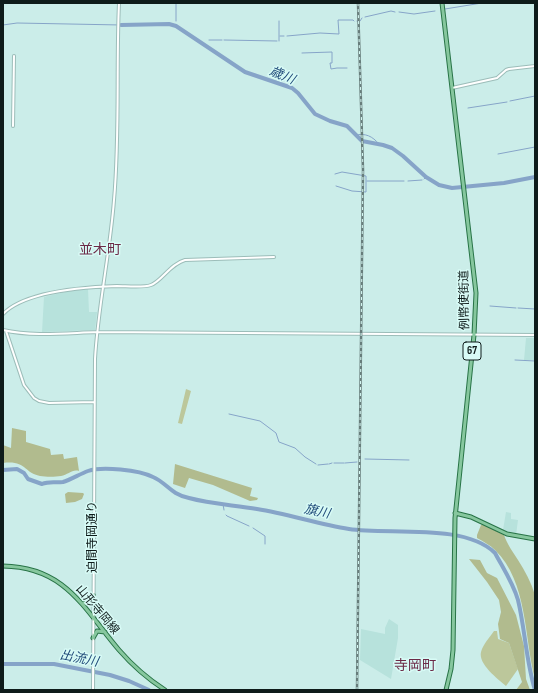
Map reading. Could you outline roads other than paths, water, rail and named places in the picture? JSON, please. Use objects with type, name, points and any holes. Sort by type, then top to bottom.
[{"type":"main road","name":"例幣使街道","points":[[442,3],[476,285],[474,336],[455,514],[455,609],[452,669],[446,690]]},
{"type":"main road","points":[[455,514],[471,517],[507,534],[535,539]]},
{"type":"main road","name":"山形寺岡線","points":[[3,566],[22,568],[43,575],[68,589],[93,616],[119,651],[133,665],[165,690]]},
{"type":"main road","points":[[82,603],[90,603],[93,595]]},
{"type":"main road","points":[[93,638],[97,631],[105,632]]},
{"type":"street","name":"迫間寺岡通り","points":[[93,690],[94,402],[97,332],[114,198],[119,3]]},
{"type":"street","points":[[13,126],[14,56]]},
{"type":"street","points":[[452,88],[497,78],[509,69],[535,66]]},
{"type":"street","points":[[3,314],[15,305],[45,294],[74,288],[103,286],[150,286],[178,262],[184,260],[274,257]]},
{"type":"street","points":[[5,330],[18,333],[41,334],[97,332],[474,336],[535,335]]},
{"type":"street","points":[[5,330],[24,385],[34,398],[39,401],[49,403],[94,402]]},
{"type":"waterway","points":[[176,3],[176,21]]},
{"type":"waterway","points":[[445,9],[482,3]]},
{"type":"waterway","points":[[365,17],[391,11],[395,12]]},
{"type":"waterway","points":[[399,12],[414,14],[435,11]]},
{"type":"waterway","points":[[287,36],[320,33],[339,34],[338,20],[354,21]]},
{"type":"waterway","points":[[279,21],[279,41]]},
{"type":"waterway","name":"歳川","points":[[3,25],[17,23],[121,25]]},
{"type":"waterway","name":"歳川","points":[[121,25],[169,24],[176,26],[245,72],[292,88],[315,114],[330,121],[347,126],[362,141],[392,148],[426,177],[439,185],[452,188],[504,183],[535,177]]},
{"type":"waterway","points":[[209,40],[222,40]]},
{"type":"waterway","points":[[224,40],[277,41]]},
{"type":"waterway","points":[[302,53],[332,52],[332,63],[330,63],[331,69],[347,68]]},
{"type":"waterway","points":[[510,101],[535,96]]},
{"type":"waterway","points":[[468,108],[507,102]]},
{"type":"waterway","points":[[355,135],[362,134],[368,136],[379,144]]},
{"type":"waterway","points":[[498,154],[535,147]]},
{"type":"waterway","points":[[335,174],[342,172],[366,176],[366,192],[352,191],[336,186]]},
{"type":"waterway","points":[[408,181],[422,180]]},
{"type":"waterway","points":[[367,181],[404,181]]},
{"type":"waterway","points":[[490,306],[516,308]]},
{"type":"waterway","points":[[518,308],[535,309]]},
{"type":"waterway","points":[[515,360],[535,361]]},
{"type":"waterway","points":[[229,414],[260,421],[276,433],[279,442],[295,448],[316,464]]},
{"type":"waterway","points":[[365,459],[409,460]]},
{"type":"waterway","points":[[345,463],[357,462]]},
{"type":"waterway","points":[[334,463],[344,463]]},
{"type":"waterway","points":[[318,465],[328,464]]},
{"type":"waterway","name":"旗川","points":[[3,470],[17,469],[24,473],[28,479],[42,484],[50,482],[63,482],[88,471],[102,469],[139,472],[158,479],[177,494],[197,500],[269,511],[349,529],[446,534],[465,537],[482,544],[495,553],[516,594],[535,690]]},
{"type":"waterway","name":"旗川","points":[[223,504],[224,510]]},
{"type":"waterway","points":[[226,515],[249,526]]},
{"type":"waterway","points":[[253,528],[265,536],[265,544]]},
{"type":"waterway","name":"出流川","points":[[3,664],[54,664],[110,675],[129,681],[149,690]]},
{"type":"railway","points":[[357,690],[363,170],[358,3]]},
{"type":"district","name":"並木町","points":[[100,250]]},
{"type":"district","name":"寺岡町","points":[[415,666]]}]
